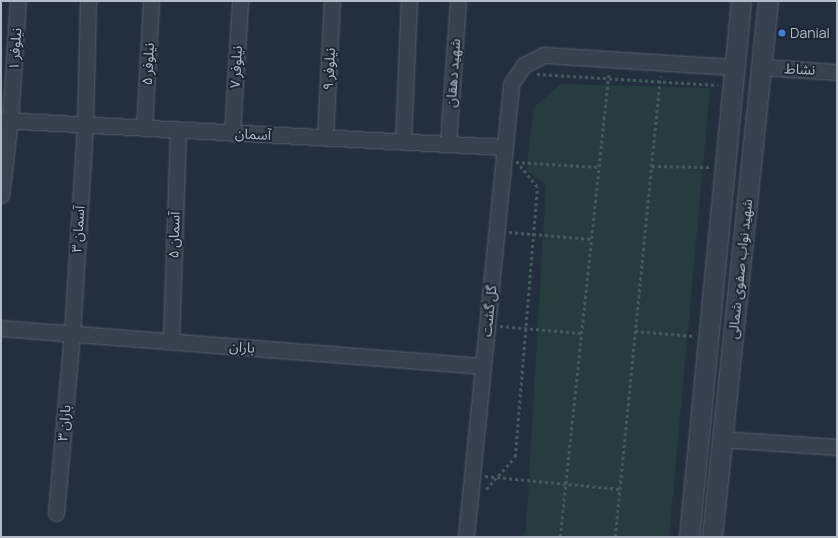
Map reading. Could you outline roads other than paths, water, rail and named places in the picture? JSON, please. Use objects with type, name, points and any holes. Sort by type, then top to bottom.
[{"type":"street","name":"نیلوفر ۱","points":[[1,195],[6,120],[18,1]]},
{"type":"street","name":"آسمان ۳","points":[[72,333],[85,125],[88,1]]},
{"type":"street","name":"نیلوفر ۵","points":[[144,128],[151,1]]},
{"type":"street","name":"نیلوفر ۷","points":[[232,133],[240,1]]},
{"type":"street","name":"نیلوفر ۹","points":[[325,138],[332,1]]},
{"type":"street","points":[[403,142],[409,1]]},
{"type":"street","name":"شهید دهقان","points":[[448,144],[458,1]]},
{"type":"street","name":"شهید نواب صفوی شمالی","points":[[689,537],[741,1]]},
{"type":"street","name":"شهید نواب صفوی شمالی","points":[[712,537],[721,439],[768,1]]},
{"type":"street","name":"گل گشت","points":[[466,537],[497,231],[511,156],[512,84],[524,65],[544,55],[734,67]]},
{"type":"street","points":[[734,67],[762,67]]},
{"type":"street","name":"نشاط","points":[[762,67],[837,72]]},
{"type":"street","name":"آسمان","points":[[6,120],[448,144],[511,156]]},
{"type":"street","name":"آسمان ۵","points":[[170,341],[178,130]]},
{"type":"street","name":"باران","points":[[1,328],[483,366]]},
{"type":"street","name":"باران ۳","points":[[56,513],[72,333]]},
{"type":"street","points":[[721,439],[837,447]]},
{"type":"place","name":"Danial","points":[[782,33]]}]
